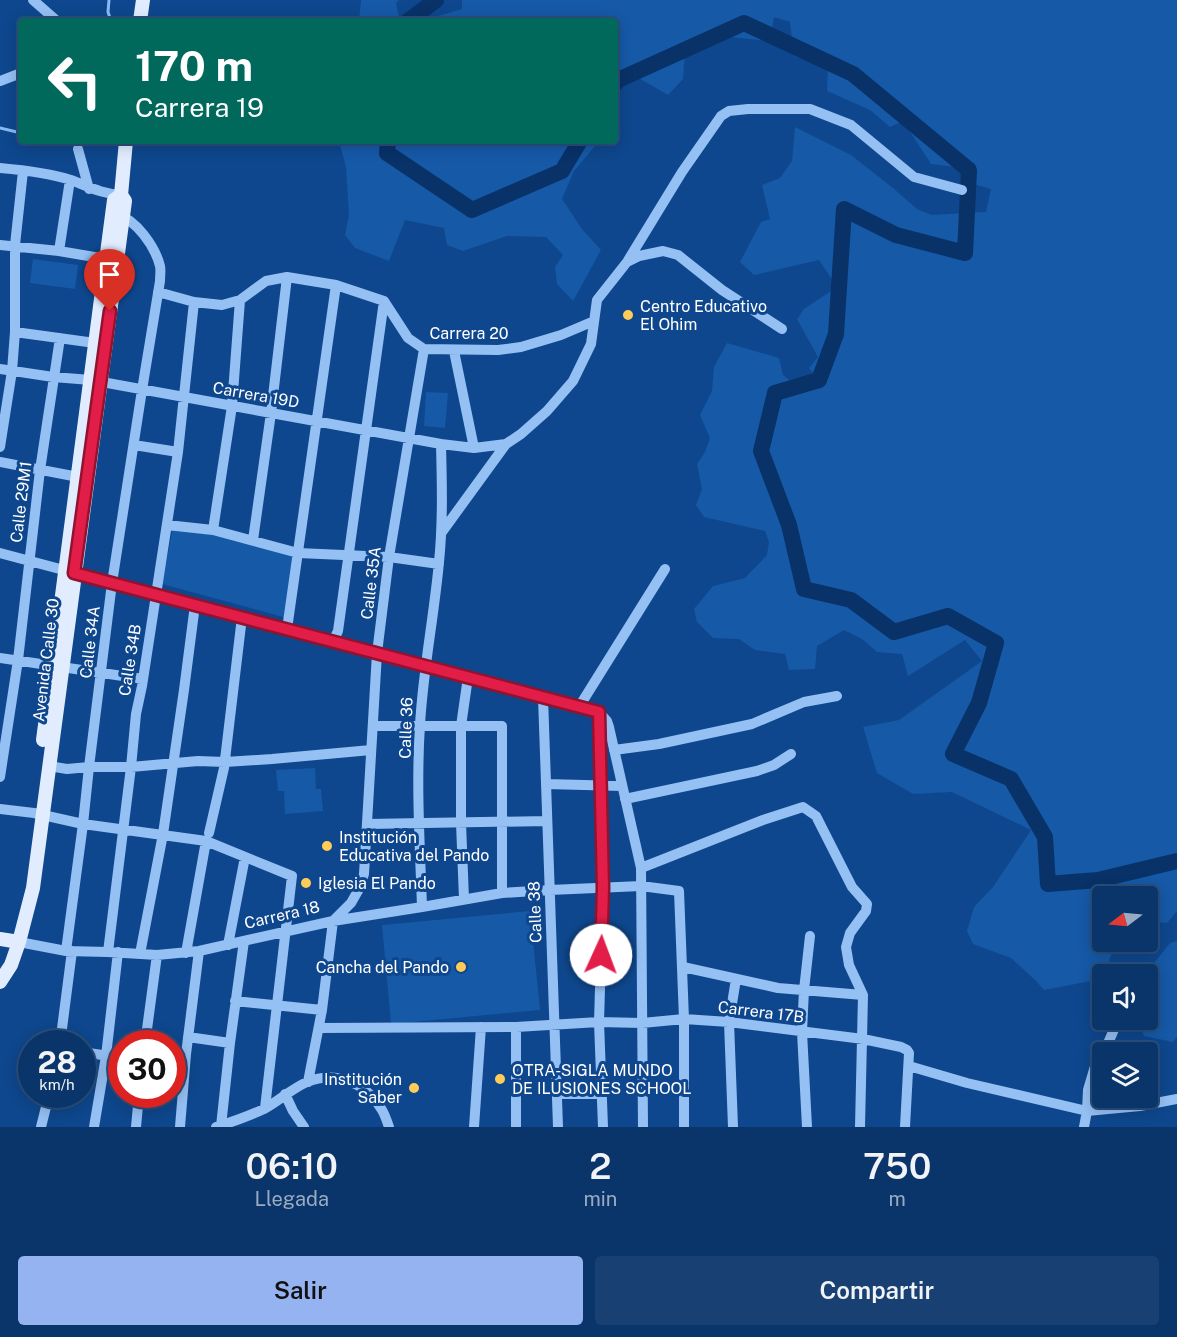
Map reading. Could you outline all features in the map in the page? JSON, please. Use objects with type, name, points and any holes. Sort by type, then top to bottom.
[{"type":"main road","points":[[140,18],[143,0]]},
{"type":"main road","name":"Avenida Calle 30","points":[[0,965],[33,888],[38,814],[117,214],[114,201],[121,195],[126,144]]},
{"type":"main road","name":"Avenida Calle 30","points":[[70,571],[78,477],[96,381],[95,343],[106,259],[117,214]]},
{"type":"main road","name":"Avenida Calle 30","points":[[38,814],[49,766],[58,666]]},
{"type":"main road","name":"Avenida Calle 30","points":[[0,982],[11,965],[10,941]]},
{"type":"street","points":[[33,0],[54,18]]},
{"type":"street","points":[[0,81],[18,73]]},
{"type":"street","points":[[442,532],[506,444],[548,411],[573,381],[591,344],[597,300],[627,262],[682,172],[721,116],[729,111],[748,109],[810,109],[851,125],[914,177],[962,190]]},
{"type":"street","points":[[78,148],[89,189]]},
{"type":"street","points":[[0,168],[70,180],[89,189],[121,195]]},
{"type":"street","points":[[0,444],[5,391],[12,371],[15,332],[15,246],[23,171]]},
{"type":"street","points":[[59,251],[70,180]]},
{"type":"street","name":"Calle 34A","points":[[69,951],[112,583],[160,280],[160,267],[148,241],[140,230],[117,214]]},
{"type":"street","points":[[0,245],[106,259]]},
{"type":"street","points":[[627,262],[639,256],[663,251],[678,255],[722,290],[783,329]]},
{"type":"street","points":[[158,292],[194,302],[222,305],[240,300],[266,281],[287,277],[336,285],[384,301],[338,631],[333,641]]},
{"type":"street","points":[[253,540],[272,413],[287,277]]},
{"type":"street","points":[[287,629],[336,285]]},
{"type":"street","points":[[213,530],[232,406],[240,300]]},
{"type":"street","name":"Carrera 20","points":[[384,301],[408,338],[424,349],[454,351],[521,347],[561,335],[594,321]]},
{"type":"street","name":"Calle 34B","points":[[94,1127],[106,1056],[113,952],[136,714],[178,452],[194,302]]},
{"type":"street","points":[[15,332],[95,343]]},
{"type":"street","name":"Calle 29M1","points":[[0,777],[18,660],[40,470],[60,338]]},
{"type":"street","name":"Calle 35A","points":[[333,921],[351,903],[364,874],[377,653],[389,557],[424,349]]},
{"type":"street","points":[[454,351],[474,448]]},
{"type":"street","name":"Carrera 19D","points":[[0,369],[96,381],[441,444],[474,448],[506,444]]},
{"type":"street","name":"Calle 36","points":[[422,907],[419,824],[420,726],[442,532],[441,444]]},
{"type":"street","points":[[134,445],[178,452]]},
{"type":"street","points":[[0,462],[78,477]]},
{"type":"street","points":[[167,525],[213,530],[298,553],[389,557],[439,564]]},
{"type":"street","points":[[0,553],[599,712],[609,727],[641,868],[643,1127]]},
{"type":"street","points":[[579,707],[665,569]]},
{"type":"street","points":[[140,954],[163,834],[195,605]]},
{"type":"street","points":[[186,953],[207,837],[225,762],[242,617]]},
{"type":"street","points":[[0,658],[143,679]]},
{"type":"street","points":[[464,899],[461,726],[468,677]]},
{"type":"street","points":[[614,750],[658,744],[752,724],[804,702],[837,696]]},
{"type":"street","name":"Calle 38","points":[[543,697],[558,1127]]},
{"type":"street","points":[[599,712],[603,888],[598,1022],[603,1127]]},
{"type":"street","points":[[373,726],[502,726],[502,893]]},
{"type":"street","points":[[49,766],[67,769],[131,767],[198,761],[272,759],[371,750]]},
{"type":"street","points":[[625,799],[757,771],[774,765],[791,754]]},
{"type":"street","points":[[546,784],[622,786]]},
{"type":"street","points":[[641,868],[763,820],[803,807],[816,816],[852,887],[867,904],[866,911],[850,933],[846,947],[849,965],[862,995],[860,1127]]},
{"type":"street","points":[[0,809],[38,814],[83,824],[207,837],[245,857],[292,876],[265,1108]]},
{"type":"street","points":[[367,824],[547,821]]},
{"type":"street","points":[[228,945],[245,857]]},
{"type":"street","name":"Carrera 18","points":[[10,941],[69,951],[157,955],[186,953],[333,921],[502,893],[641,886],[679,891],[683,967]]},
{"type":"street","points":[[308,1082],[322,1010],[333,921]]},
{"type":"street","points":[[807,1127],[802,1032],[810,936]]},
{"type":"street","points":[[243,941],[218,1126],[265,1108],[308,1082],[325,1078],[340,1078],[366,1090],[383,1111],[389,1127]]},
{"type":"street","points":[[61,1030],[69,951]]},
{"type":"street","points":[[186,1054],[199,951]]},
{"type":"street","points":[[147,1030],[157,955]]},
{"type":"street","points":[[684,1127],[683,967],[777,988],[862,995]]},
{"type":"street","points":[[733,1127],[729,1022],[736,979]]},
{"type":"street","points":[[235,1000],[322,1010]]},
{"type":"street","name":"Carrera 17B","points":[[319,1028],[516,1027],[598,1022],[642,1023],[684,1019],[729,1022],[863,1039],[907,1050],[909,1066]]},
{"type":"street","points":[[474,1127],[481,1027]]},
{"type":"street","points":[[516,1027],[516,1127]]},
{"type":"street","points":[[1084,1127],[1088,1090],[1096,1064],[1114,1030]]},
{"type":"street","points":[[188,1037],[230,1043]]},
{"type":"street","points":[[96,1054],[106,1056]]},
{"type":"street","points":[[905,1127],[909,1066],[967,1083],[1087,1111],[1140,1106],[1177,1099]]},
{"type":"street","points":[[285,1094],[304,1127]]},
{"type":"street","points":[[557,1094],[602,1094]]},
{"type":"street","points":[[41,1127],[46,1108]]},
{"type":"street","points":[[136,1127],[138,1108]]},
{"type":"street","points":[[180,1127],[182,1108]]},
{"type":"shaded area","points":[[361,0],[399,0],[396,3],[399,17],[403,18],[359,18]]},
{"type":"shaded area","points":[[462,0],[1177,0],[1177,911],[1167,923],[1158,922],[1158,886],[1092,886],[1092,952],[1113,952],[1107,964],[1092,964],[1092,981],[1044,990],[1011,958],[973,944],[967,931],[974,907],[993,887],[1031,830],[952,792],[913,794],[877,773],[863,727],[899,720],[982,661],[965,640],[908,676],[902,654],[877,652],[862,639],[844,630],[817,646],[815,669],[789,670],[785,654],[755,650],[739,639],[713,638],[697,622],[694,609],[713,586],[745,578],[767,555],[769,542],[765,531],[704,517],[696,505],[702,489],[697,464],[710,438],[700,415],[712,391],[714,367],[727,343],[779,358],[783,375],[801,389],[805,389],[815,375],[809,368],[818,357],[797,319],[804,309],[837,287],[819,260],[754,275],[740,262],[761,222],[770,219],[762,185],[780,178],[792,161],[795,127],[851,155],[917,209],[932,215],[986,212],[991,189],[970,183],[972,169],[931,164],[903,121],[890,127],[870,110],[827,91],[828,67],[794,56],[790,22],[774,17],[770,41],[730,37],[685,50],[683,79],[668,95],[625,70],[618,81],[618,18],[432,18],[462,9]]},
{"type":"shaded area","points":[[340,144],[596,144],[574,171],[562,199],[582,229],[601,250],[573,301],[557,284],[555,267],[563,255],[546,237],[507,236],[463,251],[447,245],[444,228],[405,220],[389,261],[355,248],[345,235],[349,215],[346,167]]},
{"type":"shaded area","points":[[33,259],[78,265],[75,289],[30,283]]},
{"type":"shaded area","points":[[426,392],[448,393],[445,428],[424,426]]},
{"type":"shaded area","points":[[173,527],[294,551],[287,618],[162,584]]},
{"type":"shaded area","points":[[315,768],[316,789],[321,789],[323,811],[285,814],[284,791],[278,791],[276,770]]},
{"type":"shaded area","name":"Cancha del Pando","points":[[530,911],[540,1010],[391,1024],[382,925]]},
{"type":"shaded area","points":[[1177,941],[1177,1037],[1173,1042],[1144,1036],[1141,1030],[1158,1030],[1158,964],[1153,964],[1170,943]]},
{"type":"waterway","points":[[109,0],[110,18]]},
{"type":"waterway","points":[[412,18],[436,0]]},
{"type":"waterway","points":[[618,80],[744,23],[853,74],[969,170],[965,253],[896,235],[844,209],[836,334],[819,380],[775,393],[761,451],[789,525],[804,589],[851,600],[894,632],[948,616],[996,643],[979,703],[953,754],[1011,779],[1045,837],[1048,884],[1098,880],[1177,861]]},
{"type":"waterway","points":[[0,128],[18,132]]},
{"type":"waterway","points":[[388,144],[387,153],[472,210],[562,171],[578,144]]},
{"type":"place","name":"Centro Educativo El Ohim","points":[[628,315]]},
{"type":"place","name":"Institución Educativa del Pando","points":[[327,846]]},
{"type":"place","name":"Iglesia El Pando","points":[[306,883]]},
{"type":"place","name":"Cancha del Pando","points":[[461,967]]},
{"type":"place","name":"OTRA-SIGLA MUNDO DE ILUSIONES SCHOOL","points":[[500,1079]]},
{"type":"place","name":"Institución Saber","points":[[414,1088]]},
{"type":"route","points":[[110,311],[74,573],[599,712],[603,888],[601,955]]}]
